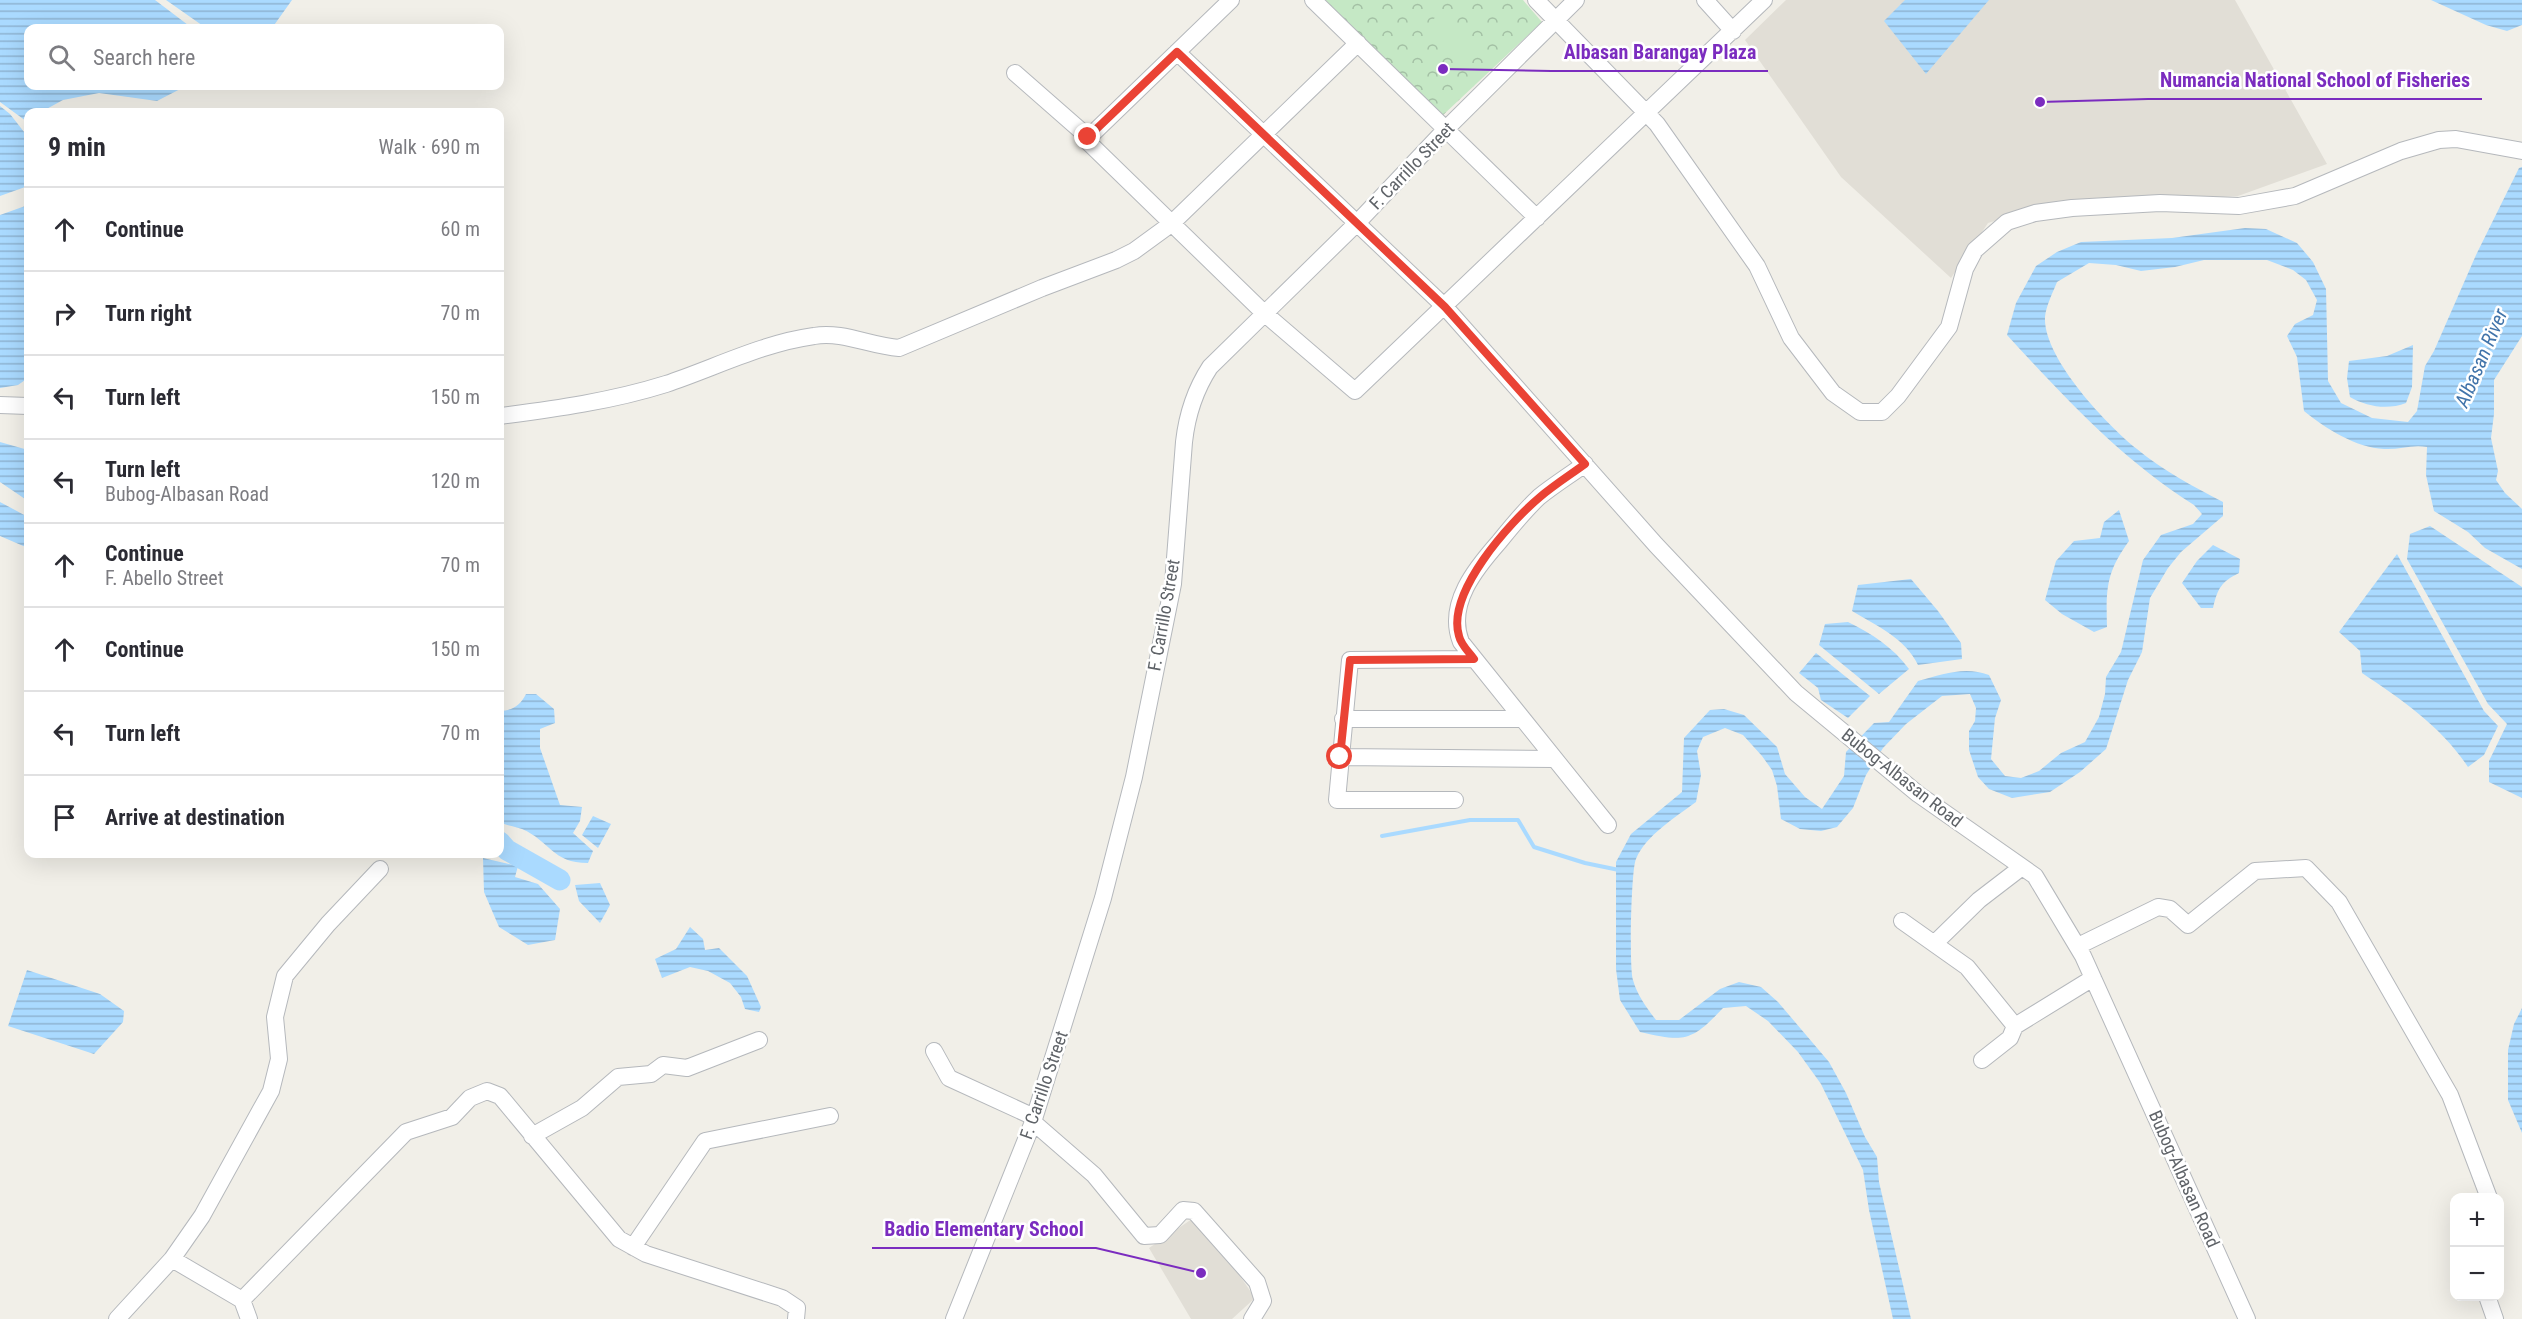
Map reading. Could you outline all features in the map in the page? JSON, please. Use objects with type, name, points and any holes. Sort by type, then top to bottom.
[{"type":"street","points":[[1231,0],[1086,140],[1264,313],[1355,391],[1764,0]]},
{"type":"street","points":[[1313,0],[1537,218]]},
{"type":"street","points":[[1536,0],[1657,124],[1757,266],[1791,338],[1818,375],[1844,403],[1860,412],[1872,414],[1882,412],[1930,356],[1949,327],[1965,269],[1975,250],[2007,222],[2036,213],[2072,208],[2160,203],[2239,206],[2295,196],[2401,151],[2439,140],[2456,139],[2522,151]]},
{"type":"street","name":"F. Carrillo Street","points":[[954,1319],[1034,1119],[1099,909],[1134,777],[1173,584],[1186,423],[1197,388],[1210,367],[1358,222],[1445,130],[1576,0]]},
{"type":"street","points":[[1706,0],[1733,31]]},
{"type":"street","points":[[504,415],[561,408],[663,385],[773,346],[814,336],[839,335],[880,346],[899,348],[1042,288],[1116,260],[1134,251],[1172,224],[1358,43]]},
{"type":"street","name":"Bubog-Albasan Road","points":[[1177,52],[1445,307],[1656,544],[1796,693],[1918,794],[2035,876],[2078,946],[2247,1319]]},
{"type":"street","points":[[1015,73],[1088,137]]},
{"type":"street","points":[[0,405],[24,406]]},
{"type":"street","points":[[1585,464],[1520,514],[1480,564],[1466,586],[1459,608],[1458,632],[1461,642],[1474,659],[1608,825]]},
{"type":"street","points":[[1455,800],[1336,800],[1350,660],[1474,659]]},
{"type":"street","points":[[1343,719],[1521,719]]},
{"type":"street","points":[[1340,757],[1554,759]]},
{"type":"street","points":[[1935,943],[1980,900],[2022,867]]},
{"type":"street","points":[[2078,946],[2158,908],[2170,909],[2188,925],[2255,871],[2307,868],[2339,902],[2450,1095],[2487,1193]]},
{"type":"street","points":[[117,1319],[172,1259],[202,1216],[271,1091],[279,1059],[275,1017],[285,976],[328,924],[380,869]]},
{"type":"street","points":[[1902,921],[1935,943],[1973,974],[2015,1026]]},
{"type":"street","points":[[1982,1060],[2010,1038],[2015,1026],[2093,978]]},
{"type":"street","points":[[532,1136],[582,1108],[618,1077],[651,1074],[663,1065],[687,1068],[759,1040]]},
{"type":"street","points":[[934,1051],[949,1078],[1034,1119],[1094,1175],[1144,1236],[1160,1235],[1183,1210],[1194,1211],[1257,1281],[1263,1301],[1252,1319]]},
{"type":"street","points":[[242,1300],[406,1132],[452,1117],[470,1098],[487,1091],[500,1096],[619,1239],[646,1254],[782,1298],[797,1308],[796,1319]]},
{"type":"street","points":[[633,1247],[705,1141],[830,1116]]},
{"type":"street","points":[[172,1259],[242,1300],[249,1319]]},
{"type":"street","points":[[2489,1301],[2495,1319]]},
{"type":"shaded area","points":[[1786,0],[2235,0],[2327,164],[2238,196],[2045,205],[1988,223],[1951,278],[1841,177],[1745,40]]},
{"type":"shaded area","points":[[1195,1217],[1218,1244],[1255,1298],[1232,1319],[1191,1319],[1149,1248]]},
{"type":"green space","points":[[1321,0],[1523,0],[1542,22],[1442,116]]},
{"type":"green space","points":[[1440,13],[1475,49],[1459,64],[1424,28]]},
{"type":"water","points":[[0,0],[155,0],[187,24],[24,24],[24,90],[178,90],[157,101],[99,93],[63,100],[48,108],[24,108],[24,120],[0,102]]},
{"type":"water","points":[[166,0],[292,0],[275,24],[200,24]]},
{"type":"water","points":[[1905,0],[1989,0],[1926,74],[1884,21]]},
{"type":"water","points":[[2431,0],[2522,0],[2522,25],[2507,31],[2486,25]]},
{"type":"water","points":[[0,106],[10,114],[24,132],[24,187],[0,196]]},
{"type":"water","name":"Albasan River","points":[[2522,167],[2522,336],[2494,380],[2491,438],[2498,471],[2496,480],[2505,493],[2522,509],[2522,569],[2485,548],[2468,532],[2434,511],[2426,475],[2427,447],[2373,448],[2352,441],[2331,430],[2304,411],[2297,357],[2287,336],[2295,324],[2313,315],[2317,300],[2306,280],[2293,270],[2267,260],[2204,260],[2175,267],[2141,271],[2116,265],[2089,263],[2057,282],[2050,299],[2045,317],[2047,333],[2054,352],[2079,389],[2124,438],[2168,471],[2223,502],[2223,516],[2181,552],[2168,568],[2150,598],[2142,652],[2128,680],[2106,749],[2080,772],[2050,792],[2012,798],[1989,789],[1978,777],[1969,750],[1969,731],[1975,721],[1976,708],[1970,694],[1942,696],[1906,724],[1883,748],[1866,775],[1853,808],[1837,827],[1821,831],[1800,829],[1781,819],[1777,786],[1772,770],[1743,735],[1725,728],[1703,737],[1697,751],[1701,775],[1696,802],[1662,827],[1647,842],[1636,859],[1632,899],[1632,972],[1640,996],[1656,1020],[1679,1020],[1720,989],[1739,982],[1761,987],[1778,1002],[1829,1062],[1877,1157],[1879,1182],[1911,1319],[1893,1319],[1869,1210],[1863,1170],[1821,1084],[1798,1052],[1768,1021],[1746,1006],[1723,1008],[1703,1028],[1678,1038],[1640,1032],[1620,1000],[1616,969],[1616,862],[1631,834],[1682,792],[1684,738],[1710,710],[1724,709],[1744,715],[1777,747],[1785,774],[1805,797],[1822,809],[1844,776],[1846,752],[1874,723],[1889,722],[1918,681],[1936,676],[1963,671],[1989,675],[2001,700],[1995,718],[1991,759],[2005,776],[2021,778],[2039,771],[2061,753],[2085,742],[2099,717],[2105,694],[2106,677],[2121,652],[2143,560],[2161,535],[2193,524],[2202,514],[2194,505],[2167,487],[2118,448],[2050,382],[2007,335],[2016,303],[2036,266],[2057,252],[2081,242],[2172,238],[2245,228],[2266,229],[2297,243],[2313,262],[2326,289],[2328,381],[2341,403],[2372,418],[2408,422],[2417,411],[2425,366],[2434,351],[2476,255],[2519,168]]},
{"type":"water","points":[[24,206],[24,381],[18,385],[0,388],[0,215]]},
{"type":"water","points":[[2413,345],[2412,387],[2406,403],[2378,406],[2350,397],[2347,378],[2349,361],[2387,356]]},
{"type":"water","points":[[0,442],[24,449],[24,498],[0,482]]},
{"type":"water","points":[[0,502],[24,515],[24,546],[0,536]]},
{"type":"water","points":[[2119,510],[2129,541],[2116,562],[2109,581],[2107,627],[2094,632],[2062,614],[2045,600],[2056,561],[2074,541],[2100,538],[2104,522]]},
{"type":"water","points":[[2430,526],[2522,587],[2522,798],[2489,782],[2489,761],[2507,724],[2488,704],[2407,559],[2410,534]]},
{"type":"water","points":[[2213,545],[2240,559],[2239,573],[2221,586],[2213,608],[2201,608],[2182,583],[2197,561]]},
{"type":"water","points":[[2397,554],[2484,711],[2498,726],[2484,755],[2468,767],[2433,726],[2362,673],[2360,651],[2339,632]]},
{"type":"water","points":[[1911,579],[1961,643],[1962,659],[1918,665],[1906,647],[1898,640],[1852,611],[1858,585]]},
{"type":"water","points":[[1848,622],[1882,642],[1909,669],[1879,694],[1819,645],[1825,624]]},
{"type":"water","points":[[1816,653],[1870,696],[1848,718],[1821,700],[1818,688],[1799,673]]},
{"type":"water","points":[[526,694],[536,694],[554,709],[555,723],[540,729],[540,748],[560,805],[582,807],[580,821],[573,833],[593,851],[588,863],[566,859],[531,834],[504,824],[504,711],[516,707]]},
{"type":"water","points":[[593,816],[611,824],[598,848],[582,835]]},
{"type":"water","points":[[483,858],[518,866],[515,877],[538,884],[560,909],[555,940],[528,945],[499,927],[484,892]]},
{"type":"water","points":[[600,883],[610,905],[600,923],[579,901],[575,885]]},
{"type":"water","points":[[690,927],[703,939],[705,950],[719,948],[747,976],[761,1007],[759,1012],[745,1009],[741,997],[730,983],[708,971],[690,967],[662,978],[655,959],[676,949]]},
{"type":"water","points":[[27,970],[100,994],[124,1011],[123,1022],[94,1054],[8,1026]]},
{"type":"water","points":[[2522,1008],[2522,1133],[2508,1100],[2508,1050],[2514,1024]]},
{"type":"waterway","points":[[1382,836],[1470,820],[1518,820],[1534,847],[1585,863],[1619,870]]},
{"type":"waterway","points":[[504,847],[560,880]]},
{"type":"place","name":"Albasan Barangay Plaza","points":[[1443,69]]},
{"type":"place","name":"Numancia National School of Fisheries","points":[[2040,102]]},
{"type":"place","name":"Badio Elementary School","points":[[1201,1273]]},
{"type":"route","points":[[1088,137],[1177,52],[1445,307],[1585,464],[1520,514],[1480,564],[1466,586],[1459,608],[1457,626],[1461,642],[1474,659],[1350,660],[1340,757]]}]
